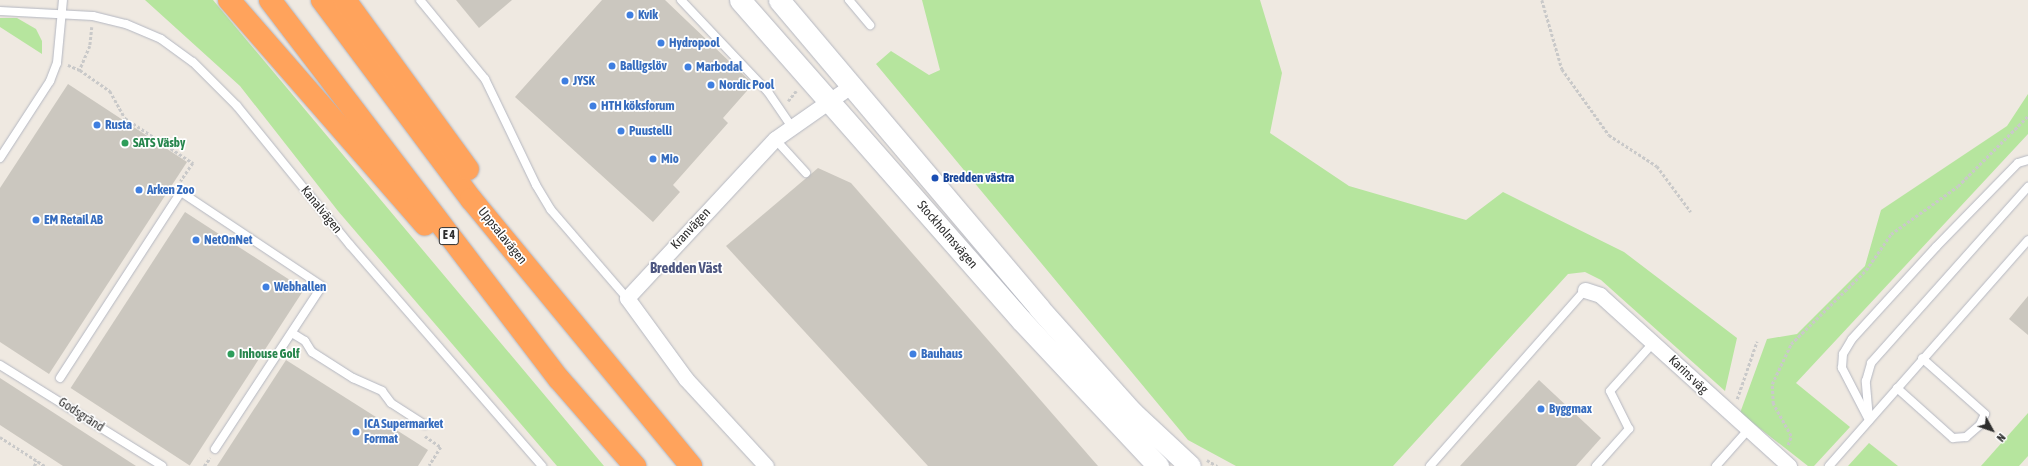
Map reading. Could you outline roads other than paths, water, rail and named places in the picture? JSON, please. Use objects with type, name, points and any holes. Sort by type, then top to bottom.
[{"type":"highway","points":[[229,0],[558,379]]},
{"type":"highway","name":"E 4","points":[[270,0],[558,379],[635,466]]},
{"type":"highway","name":"Uppsalavägen","points":[[322,0],[471,199],[691,466]]},
{"type":"highway","points":[[345,0],[648,413]]},
{"type":"main road","name":"Stockholmsvägen","points":[[740,0],[830,100],[1022,321],[1158,466]]},
{"type":"main road","name":"Stockholmsvägen","points":[[778,0],[852,85],[1044,314],[1132,412],[1190,466]]},
{"type":"street","name":"Kranvägen","points":[[627,298],[775,139],[852,85]]},
{"type":"street","name":"Karins väg","points":[[1585,290],[1600,294],[1654,342],[1747,431],[1786,464]]},
{"type":"street","points":[[627,298],[686,379],[766,466]]},
{"type":"lane","points":[[0,158],[50,81],[56,63],[63,0]]},
{"type":"lane","points":[[420,0],[485,79],[536,185],[552,210],[627,298]]},
{"type":"lane","points":[[682,0],[768,92],[792,127]]},
{"type":"lane","points":[[849,0],[870,25]]},
{"type":"lane","name":"Kanalvägen","points":[[0,10],[93,16],[142,29],[193,62],[237,106],[350,245],[542,466]]},
{"type":"lane","points":[[775,139],[806,173]]},
{"type":"lane","points":[[1870,420],[1842,368],[1843,354],[1852,339],[1958,224],[2018,163],[2028,160]]},
{"type":"lane","points":[[1870,420],[1866,381],[1870,363],[2028,187]]},
{"type":"lane","points":[[60,378],[181,192],[322,286],[215,449]]},
{"type":"lane","points":[[1829,466],[2027,239]]},
{"type":"lane","points":[[1430,466],[1585,290]]},
{"type":"lane","points":[[292,333],[305,341],[312,352],[352,378],[382,391],[391,403],[425,425]]},
{"type":"lane","points":[[1596,466],[1629,429],[1610,391],[1654,342]]},
{"type":"lane","points":[[1897,388],[1953,438],[1966,437],[1980,425],[1985,414],[1922,358]]},
{"type":"lane","name":"Godsgränd","points":[[0,365],[162,466]]},
{"type":"lane","points":[[1716,466],[1747,431]]},
{"type":"place","name":"Kvik","points":[[630,15]]},
{"type":"place","name":"Hydropool","points":[[661,43]]},
{"type":"place","name":"Balligslöv","points":[[612,66]]},
{"type":"place","name":"Marbodal","points":[[688,67]]},
{"type":"place","name":"JYSK","points":[[565,81]]},
{"type":"place","name":"Nordic Pool","points":[[711,85]]},
{"type":"place","name":"HTH köksforum","points":[[593,106]]},
{"type":"place","name":"Rusta","points":[[97,125]]},
{"type":"place","name":"Puustelli","points":[[621,131]]},
{"type":"place","name":"SATS Väsby","points":[[125,143]]},
{"type":"place","name":"Mio","points":[[653,159]]},
{"type":"place","name":"Bredden västra","points":[[935,178]]},
{"type":"place","name":"Arken Zoo","points":[[139,190]]},
{"type":"place","name":"EM Retail AB","points":[[36,220]]},
{"type":"place","name":"NetOnNet","points":[[196,240]]},
{"type":"place","name":"Webhallen","points":[[266,287]]},
{"type":"place","name":"Inhouse Golf","points":[[231,354]]},
{"type":"place","name":"Bauhaus","points":[[913,354]]},
{"type":"place","name":"Byggmax","points":[[1541,409]]},
{"type":"place","name":"ICA Supermarket Format","points":[[356,432]]},
{"type":"district","name":"Bredden Väst","points":[[686,268]]}]
